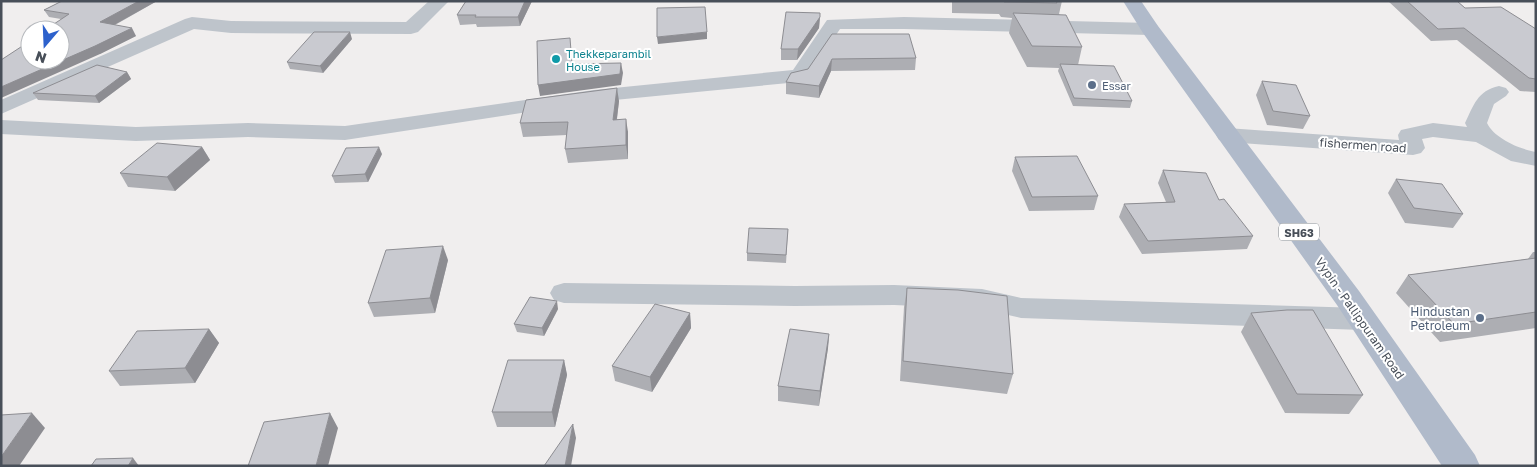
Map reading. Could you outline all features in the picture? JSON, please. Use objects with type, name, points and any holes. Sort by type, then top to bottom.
[{"type":"main road","name":"Vypin - Pallippuram Road","points":[[1132,1],[1150,29],[1362,319],[1462,466]]},
{"type":"street","points":[[1,108],[37,90],[192,23],[231,26],[412,28],[440,1]]},
{"type":"street","points":[[1,127],[136,134],[248,130],[345,133],[594,96],[799,76],[834,24],[904,22],[1150,29]]},
{"type":"street","points":[[1482,136],[1476,123],[1487,97],[1499,92]]},
{"type":"street","name":"fishermen road","points":[[1227,135],[1413,148],[1409,135],[1433,130],[1482,136],[1519,156],[1536,159]]},
{"type":"street","points":[[564,293],[795,296],[894,295],[982,299],[1021,308],[1362,319]]},
{"type":"building","points":[[62,1],[139,1],[100,22],[132,28],[70,57],[70,20],[60,20],[69,14],[44,10]]},
{"type":"building","points":[[466,1],[525,1],[518,17],[457,15]]},
{"type":"building","points":[[1056,1],[1057,3],[1004,2]]},
{"type":"building","points":[[1407,1],[1457,1],[1465,8],[1501,7],[1536,29],[1536,79],[1529,78],[1464,28],[1438,29]]},
{"type":"building","points":[[705,7],[707,32],[657,37],[657,8]]},
{"type":"building","points":[[786,12],[820,13],[820,17],[798,49],[781,49]]},
{"type":"building","points":[[1013,13],[1066,15],[1082,47],[1032,46]]},
{"type":"building","points":[[314,32],[350,32],[320,66],[287,62]]},
{"type":"building","points":[[832,34],[909,34],[916,58],[832,59],[819,86],[786,82],[791,73],[808,69]]},
{"type":"building","points":[[570,38],[572,64],[621,63],[620,74],[538,85],[537,41]]},
{"type":"building","points":[[20,48],[20,70],[40,70],[1,87],[1,60]]},
{"type":"building","points":[[1060,64],[1114,66],[1132,101],[1074,98]]},
{"type":"building","points":[[97,65],[127,72],[95,96],[33,93]]},
{"type":"building","points":[[1262,81],[1296,85],[1310,116],[1273,111]]},
{"type":"building","points":[[617,88],[613,120],[626,119],[626,145],[565,149],[568,122],[520,123],[526,100]]},
{"type":"building","points":[[157,143],[202,147],[167,177],[120,173]]},
{"type":"building","points":[[379,147],[365,174],[332,176],[346,148]]},
{"type":"building","points":[[1077,156],[1098,196],[1032,197],[1015,157]]},
{"type":"building","points":[[1163,170],[1206,173],[1219,200],[1224,199],[1253,236],[1148,241],[1124,204],[1175,202]]},
{"type":"building","points":[[1396,179],[1442,184],[1463,214],[1414,208]]},
{"type":"building","points":[[749,228],[788,229],[786,255],[747,253]]},
{"type":"building","points":[[443,246],[430,298],[368,303],[386,250]]},
{"type":"building","points":[[1536,258],[1536,312],[1454,324],[1408,275]]},
{"type":"building","points":[[907,288],[958,290],[1007,296],[1013,374],[903,361]]},
{"type":"building","points":[[530,297],[557,301],[542,328],[514,324]]},
{"type":"building","points":[[655,304],[690,313],[650,377],[612,366]]},
{"type":"building","points":[[1313,310],[1363,395],[1297,394],[1251,313]]},
{"type":"building","points":[[209,329],[185,368],[109,371],[137,331]]},
{"type":"building","points":[[790,329],[829,334],[820,391],[778,386]]},
{"type":"building","points":[[508,360],[564,360],[552,412],[492,412]]},
{"type":"building","points":[[32,413],[1,457],[1,415]]},
{"type":"building","points":[[330,413],[316,466],[248,466],[264,422]]},
{"type":"building","points":[[573,424],[565,466],[544,466]]},
{"type":"building","points":[[133,458],[128,466],[91,466],[96,459]]},
{"type":"place","name":"Thekkeparambil House","points":[[556,59]]},
{"type":"place","name":"Essar","points":[[1092,85]]},
{"type":"place","name":"Hindustan Petroleum","points":[[1480,318]]}]
